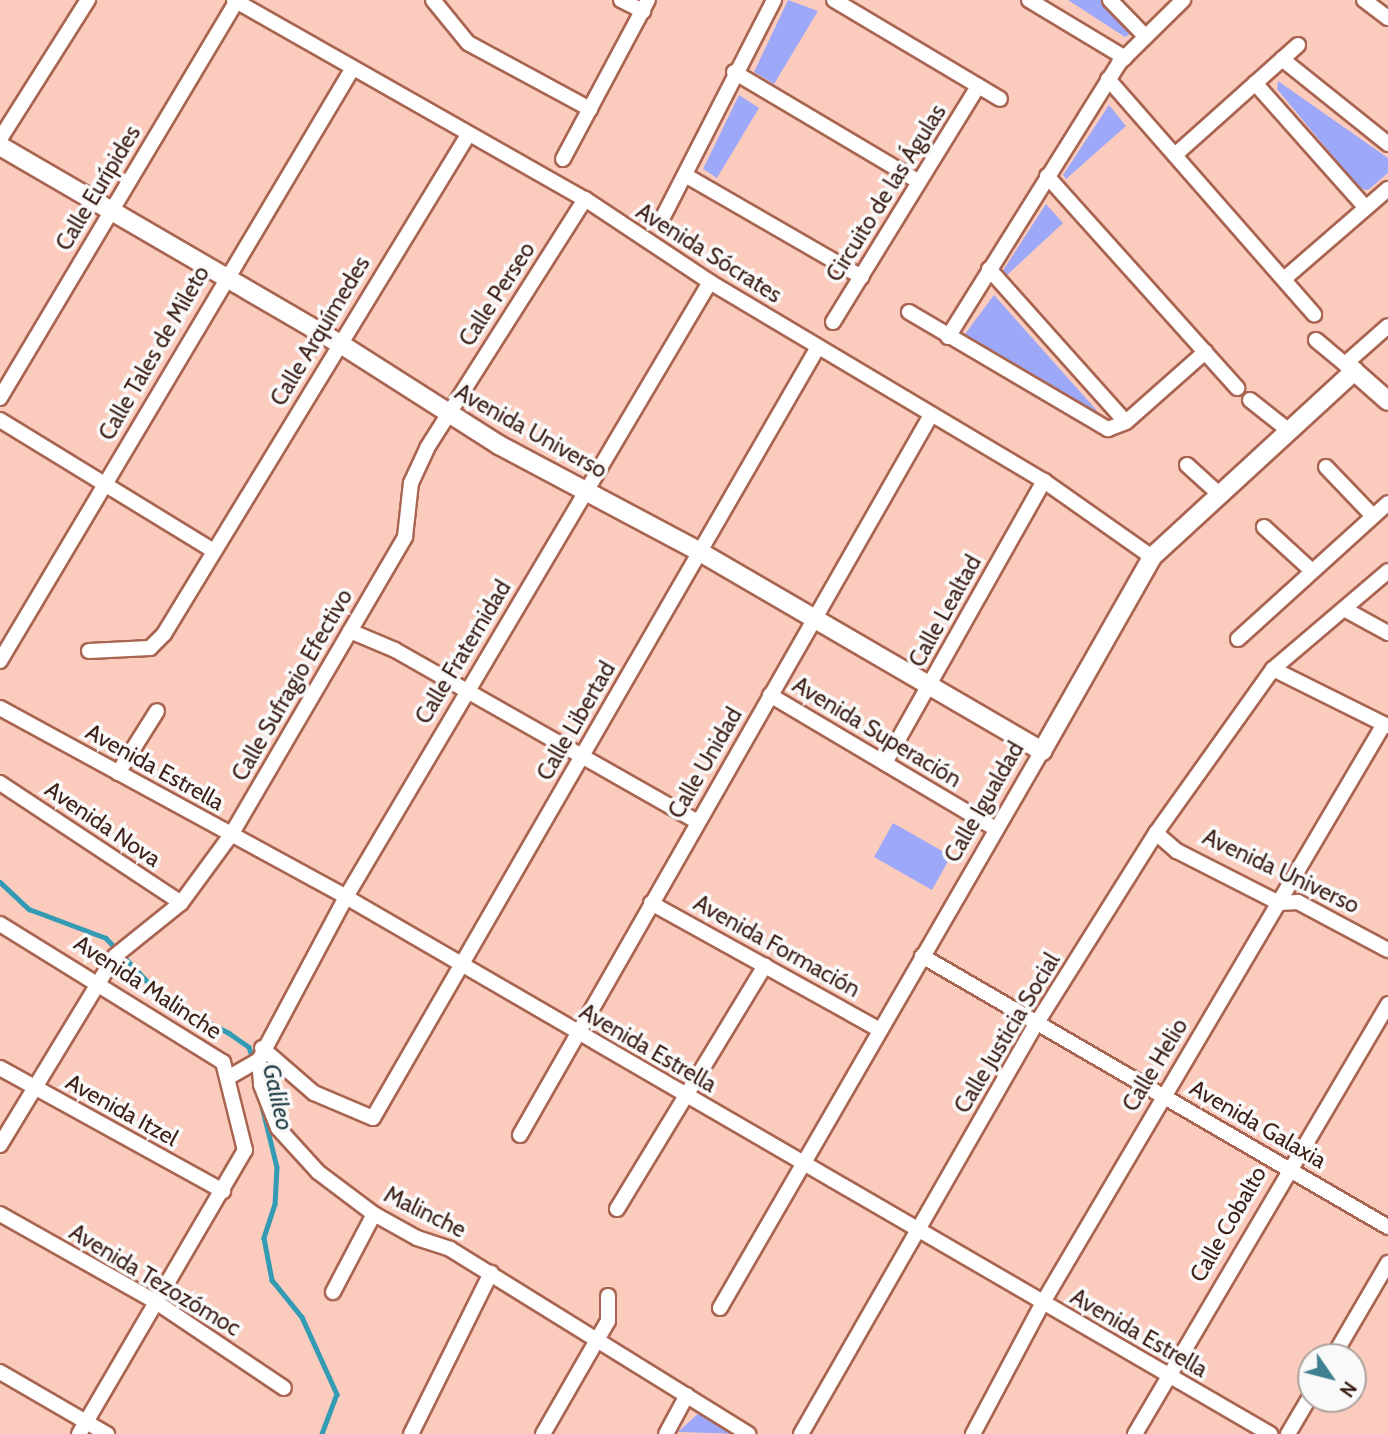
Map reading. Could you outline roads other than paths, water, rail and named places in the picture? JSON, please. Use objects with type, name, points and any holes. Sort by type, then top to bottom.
[{"type":"street","points":[[0,139],[88,0]]},
{"type":"street","points":[[433,0],[468,43],[590,109]]},
{"type":"street","points":[[563,159],[646,6],[621,0]]},
{"type":"street","points":[[664,215],[734,72],[774,0]]},
{"type":"street","points":[[834,0],[1000,99]]},
{"type":"street","points":[[1110,0],[1145,36]]},
{"type":"street","points":[[948,337],[1108,79],[1145,36],[1184,0]]},
{"type":"street","points":[[1364,0],[1388,18]]},
{"type":"street","name":"Avenida Sócrates","points":[[235,1],[330,52],[351,71],[585,199],[710,282],[1044,481],[1152,557]]},
{"type":"street","name":"Calle Eurípides","points":[[0,398],[235,1]]},
{"type":"street","points":[[1035,1],[1125,58]]},
{"type":"street","points":[[1175,155],[1298,45]]},
{"type":"street","points":[[1282,59],[1388,144]]},
{"type":"street","name":"Calle Tales de Mileto","points":[[0,660],[225,277],[351,71]]},
{"type":"street","points":[[734,72],[919,183]]},
{"type":"street","points":[[1108,79],[1314,314]]},
{"type":"street","points":[[1255,83],[1366,208]]},
{"type":"street","name":"Circuito de las Águlas","points":[[833,323],[978,86]]},
{"type":"street","name":"Calle Arquímedes","points":[[89,651],[157,643],[468,135]]},
{"type":"street","name":"Avenida Universo","points":[[0,146],[339,343],[448,413],[700,552],[1042,751]]},
{"type":"street","points":[[685,175],[862,277]]},
{"type":"street","points":[[1047,176],[1237,388]]},
{"type":"street","points":[[1283,279],[1388,189]]},
{"type":"street","name":"Calle Perseo","points":[[448,413],[585,199]]},
{"type":"street","points":[[989,270],[1126,422]]},
{"type":"street","name":"Calle Fraternidad","points":[[261,1054],[346,897],[466,690],[710,282]]},
{"type":"street","points":[[909,312],[1093,425],[1108,429],[1126,422],[1205,352]]},
{"type":"street","points":[[1350,368],[1388,326]]},
{"type":"street","points":[[1316,340],[1388,401]]},
{"type":"street","name":"Calle Libertad","points":[[261,1054],[314,1093],[373,1118],[818,347]]},
{"type":"street","name":"Calle Igualdad","points":[[720,1308],[1152,557],[1350,368]]},
{"type":"street","points":[[1250,400],[1288,430]]},
{"type":"street","name":"Calle Sufragio Efectivo","points":[[0,1145],[121,950],[181,903],[231,835],[405,537],[415,470],[448,413]]},
{"type":"street","name":"Calle Unidad","points":[[520,1135],[931,415]]},
{"type":"street","points":[[0,421],[214,551]]},
{"type":"street","points":[[1187,465],[1219,494]]},
{"type":"street","points":[[1326,467],[1374,516]]},
{"type":"street","name":"Calle Lealtad","points":[[885,763],[1044,481]]},
{"type":"street","points":[[1238,639],[1388,503]]},
{"type":"street","points":[[1264,527],[1312,571]]},
{"type":"street","name":"Calle Justicia Social","points":[[801,1434],[1038,1021],[1156,833],[1273,668],[1346,610],[1388,571]]},
{"type":"street","points":[[1346,610],[1388,633]]},
{"type":"street","points":[[350,631],[466,690],[698,822]]},
{"type":"street","points":[[1273,668],[1386,725]]},
{"type":"street","name":"Avenida Superación","points":[[770,695],[996,829]]},
{"type":"street","name":"Avenida Estrella","points":[[0,708],[346,897],[576,1034],[1270,1434]]},
{"type":"street","points":[[118,773],[157,711]]},
{"type":"street","name":"Calle Helio","points":[[973,1434],[1042,1304],[1386,725]]},
{"type":"street","name":"Avenida Nova","points":[[0,783],[181,903]]},
{"type":"street","name":"Avenida Universo","points":[[1156,833],[1177,851],[1279,902],[1298,902],[1388,950]]},
{"type":"street","name":"Avenida Formación","points":[[651,903],[880,1030]]},
{"type":"street","name":"Avenida Malinche","points":[[0,924],[100,983],[223,1062],[230,1076]]},
{"type":"street","name":"Avenida Galaxia","points":[[922,956],[1038,1021],[1388,1227]]},
{"type":"street","points":[[617,1209],[689,1097],[765,966]]},
{"type":"street","name":"Calle Cobalto","points":[[1135,1434],[1288,1167],[1388,1004]]},
{"type":"street","points":[[82,1428],[245,1150],[230,1076],[261,1054]]},
{"type":"street","name":"Malinche","points":[[261,1054],[261,1085],[278,1128],[318,1172],[374,1214],[491,1273],[596,1336],[748,1434]]},
{"type":"street","name":"Avenida Itzel","points":[[0,1068],[223,1191]]},
{"type":"street","name":"Avenida Tezozómoc","points":[[0,1214],[156,1302],[284,1388]]},
{"type":"street","points":[[333,1292],[374,1214]]},
{"type":"street","points":[[1341,1343],[1388,1263]]},
{"type":"street","points":[[411,1434],[491,1273]]},
{"type":"street","points":[[543,1434],[596,1336],[608,1321],[608,1296]]},
{"type":"street","points":[[0,1372],[82,1428],[107,1434]]},
{"type":"street","points":[[666,1434],[687,1395]]},
{"type":"street","points":[[1288,1434],[1300,1413]]},
{"type":"waterway","name":"Galileo","points":[[0,882],[29,909],[106,938],[166,1001],[229,1033],[249,1047],[253,1059]]},
{"type":"waterway","name":"Galileo","points":[[260,1098],[277,1167],[275,1204],[264,1238],[272,1280],[302,1317],[337,1394],[322,1434]]}]
